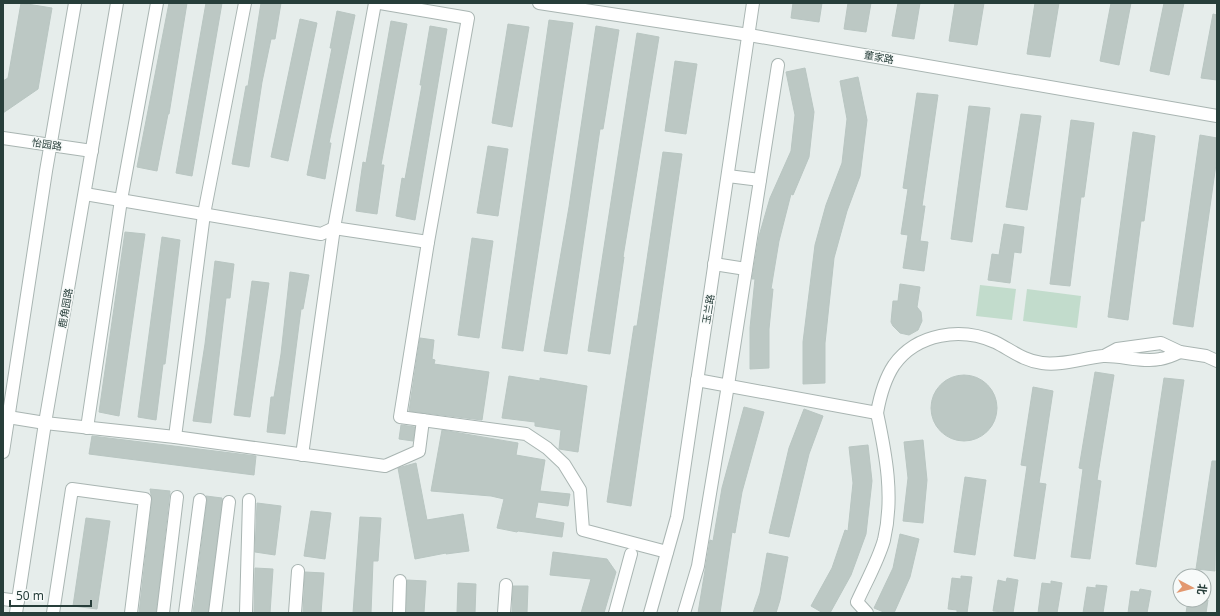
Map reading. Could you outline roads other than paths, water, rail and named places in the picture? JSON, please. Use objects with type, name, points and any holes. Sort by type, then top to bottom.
[{"type":"street","points":[[3,452],[50,144],[75,3]]},
{"type":"street","name":"鹿角园路","points":[[17,607],[45,423],[85,194],[116,3]]},
{"type":"street","points":[[87,428],[121,200],[158,3]]},
{"type":"street","points":[[175,437],[204,214],[245,3]]},
{"type":"street","points":[[302,455],[334,228],[374,3]]},
{"type":"street","points":[[380,3],[468,18],[428,242],[400,417],[526,434],[547,448],[564,464],[580,490],[583,530],[667,552]]},
{"type":"street","name":"董家路","points":[[540,3],[749,35],[1217,116]]},
{"type":"street","name":"玉兰路","points":[[650,613],[676,517],[753,3]]},
{"type":"street","points":[[684,613],[698,566],[778,65]]},
{"type":"street","name":"怡园路","points":[[3,138],[92,151]]},
{"type":"street","points":[[728,176],[760,180]]},
{"type":"street","points":[[85,194],[321,234],[334,228],[428,242]]},
{"type":"street","points":[[714,264],[746,269]]},
{"type":"street","points":[[867,613],[857,602],[883,541],[889,509],[888,472],[877,413],[882,388],[894,365],[910,348],[931,337],[953,333],[972,335],[995,342],[1025,359],[1043,364],[1104,356],[1159,360],[1180,352],[1213,357]]},
{"type":"street","points":[[697,380],[877,413]]},
{"type":"street","points":[[8,417],[45,423],[175,437],[385,466],[419,450],[423,420]]},
{"type":"street","points":[[53,613],[72,489],[145,499],[131,613]]},
{"type":"street","points":[[163,613],[177,497]]},
{"type":"street","points":[[185,613],[200,500]]},
{"type":"street","points":[[246,613],[249,500]]},
{"type":"street","points":[[215,613],[229,502]]},
{"type":"street","points":[[615,613],[632,554]]},
{"type":"street","points":[[295,613],[298,571]]},
{"type":"street","points":[[399,613],[400,581]]},
{"type":"street","points":[[504,613],[506,585]]},
{"type":"street","points":[[3,599],[17,607]]}]
